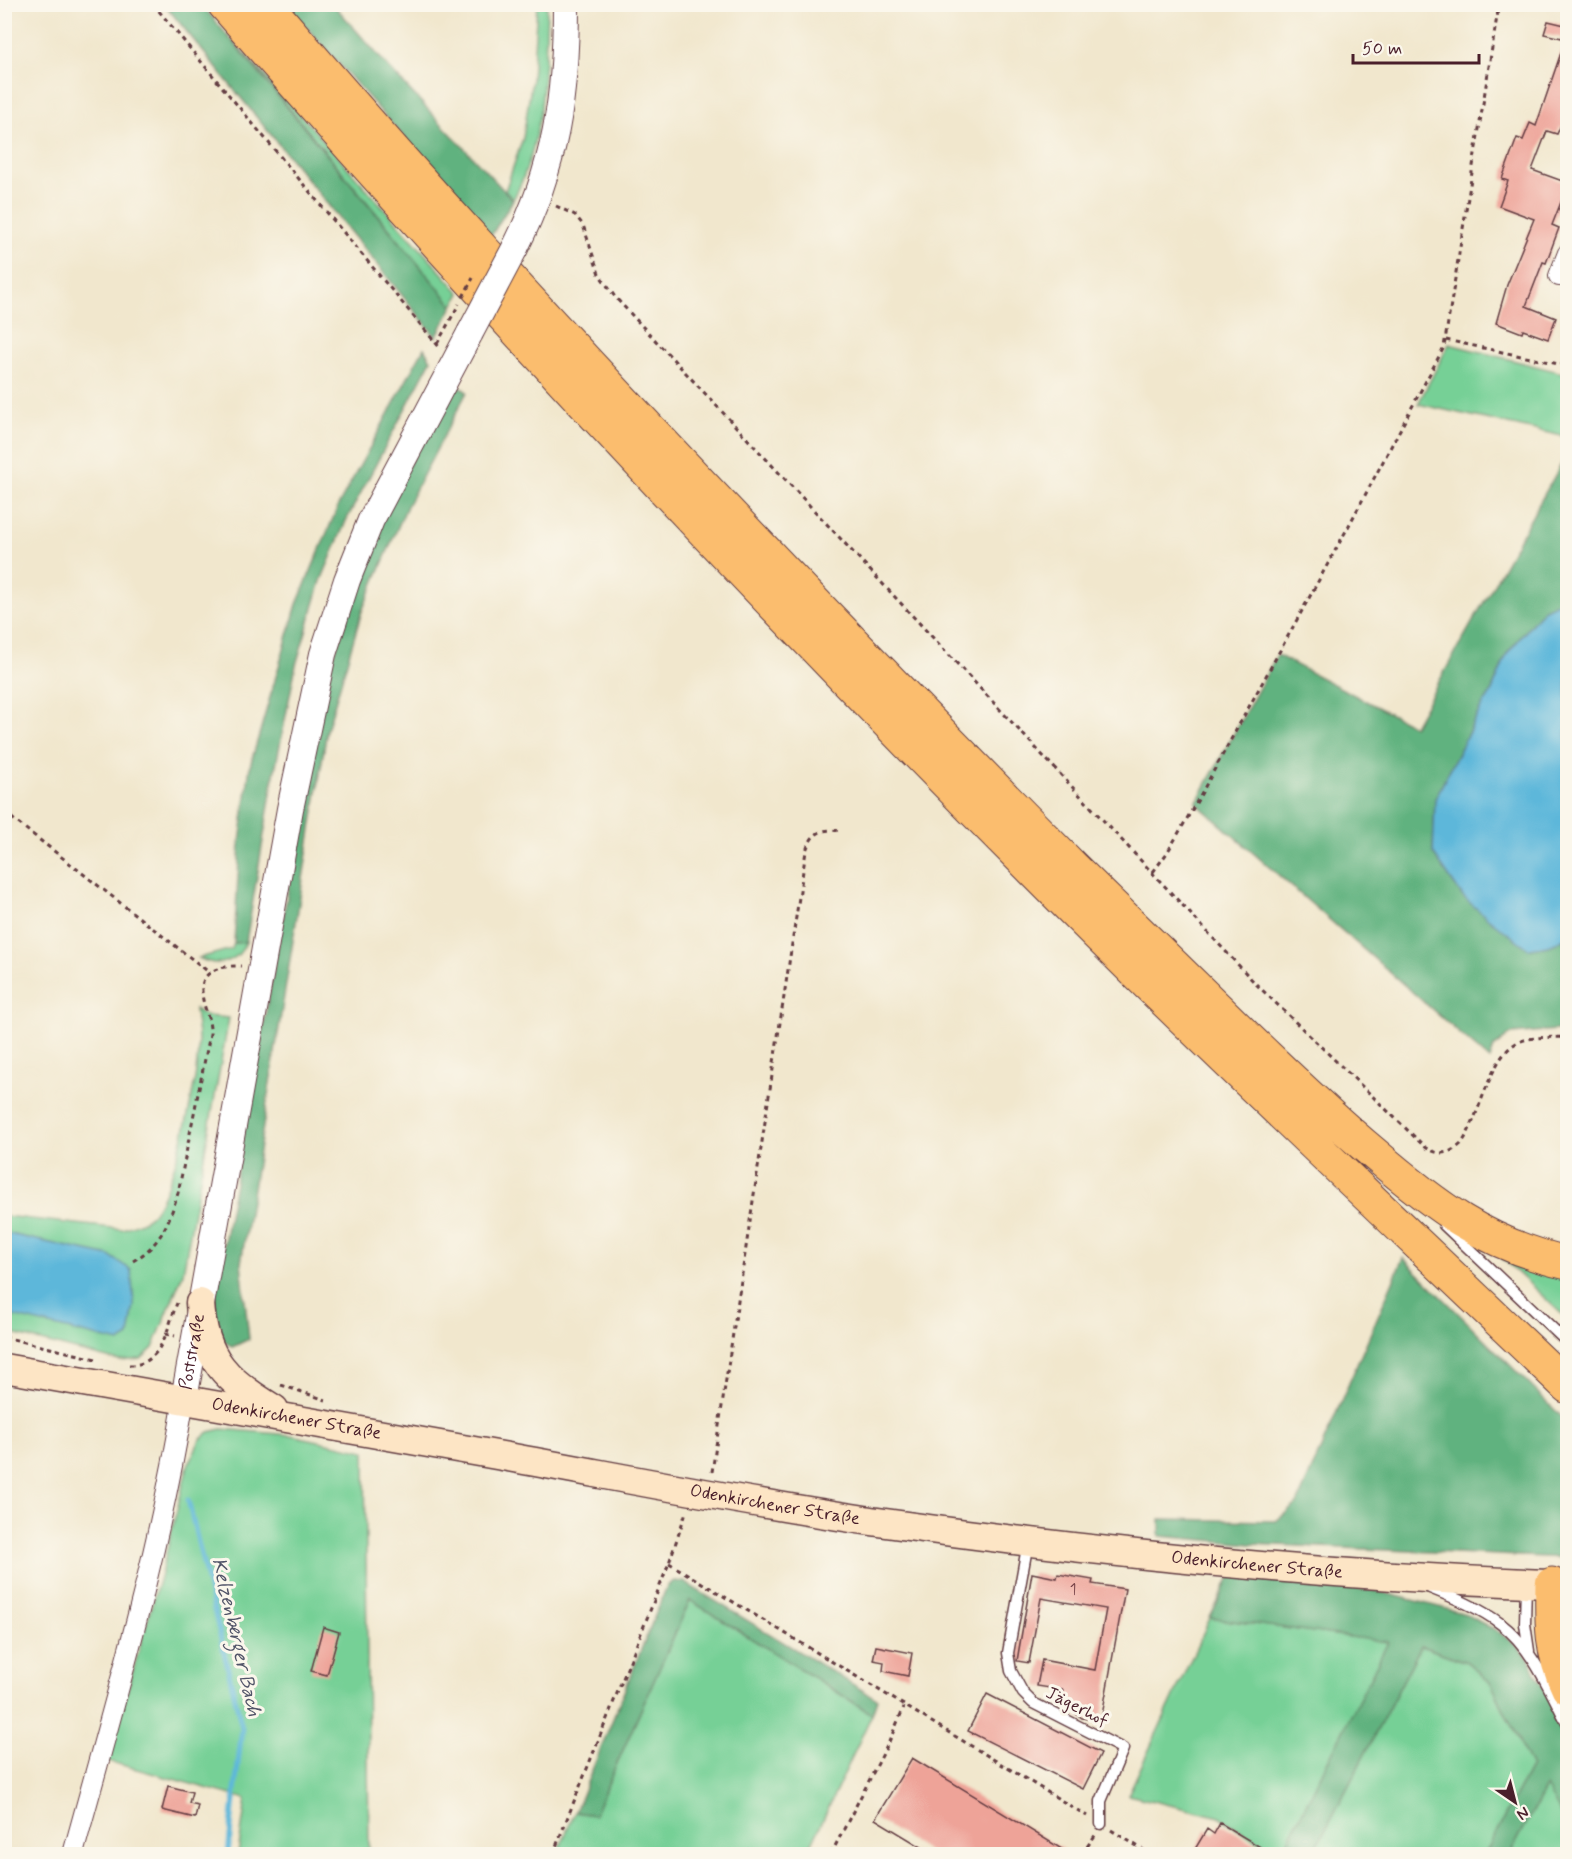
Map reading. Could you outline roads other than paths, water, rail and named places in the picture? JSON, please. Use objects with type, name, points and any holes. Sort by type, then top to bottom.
[{"type":"highway","points":[[224,4],[362,161],[539,355],[824,657],[1133,970],[1568,1387]]},
{"type":"highway","points":[[266,4],[479,245],[814,602],[1108,902],[1320,1107],[1410,1185],[1467,1225],[1509,1246],[1568,1263]]},
{"type":"highway","points":[[1539,1583],[1560,1671],[1568,1688]]},
{"type":"main road","points":[[200,1303],[206,1341],[221,1369],[241,1388],[286,1417]]},
{"type":"main road","name":"Odenkirchener Straße","points":[[4,1368],[700,1493],[871,1521],[1028,1542],[1250,1565],[1405,1577],[1539,1583]]},
{"type":"street","name":"Poststraße","points":[[184,1399],[299,758],[317,675],[355,556],[370,520],[515,248],[538,197],[553,147],[562,102],[566,57],[566,4]]},
{"type":"street","points":[[1559,276],[1568,253]]},
{"type":"street","points":[[73,1854],[137,1620],[167,1490],[184,1399]]},
{"type":"lane","points":[[1320,1107],[1568,1342]]},
{"type":"lane","name":"Jägerhof","points":[[1028,1542],[1008,1653],[1009,1666],[1023,1693],[1036,1706],[1123,1749],[1101,1801],[1101,1824]]},
{"type":"lane","points":[[1405,1577],[1494,1618],[1512,1633],[1529,1655],[1568,1725]]},
{"type":"lane","points":[[1529,1655],[1525,1624],[1539,1583]]},
{"type":"water","points":[[1567,598],[1567,935],[1554,944],[1529,949],[1463,897],[1433,853],[1435,799],[1481,708],[1491,693],[1507,654],[1543,610]]},
{"type":"water","points":[[5,1233],[110,1256],[131,1270],[134,1305],[129,1336],[119,1342],[5,1314]]},
{"type":"waterway","name":"Kelzenberger Bach","points":[[188,1500],[242,1728],[228,1854]]}]
